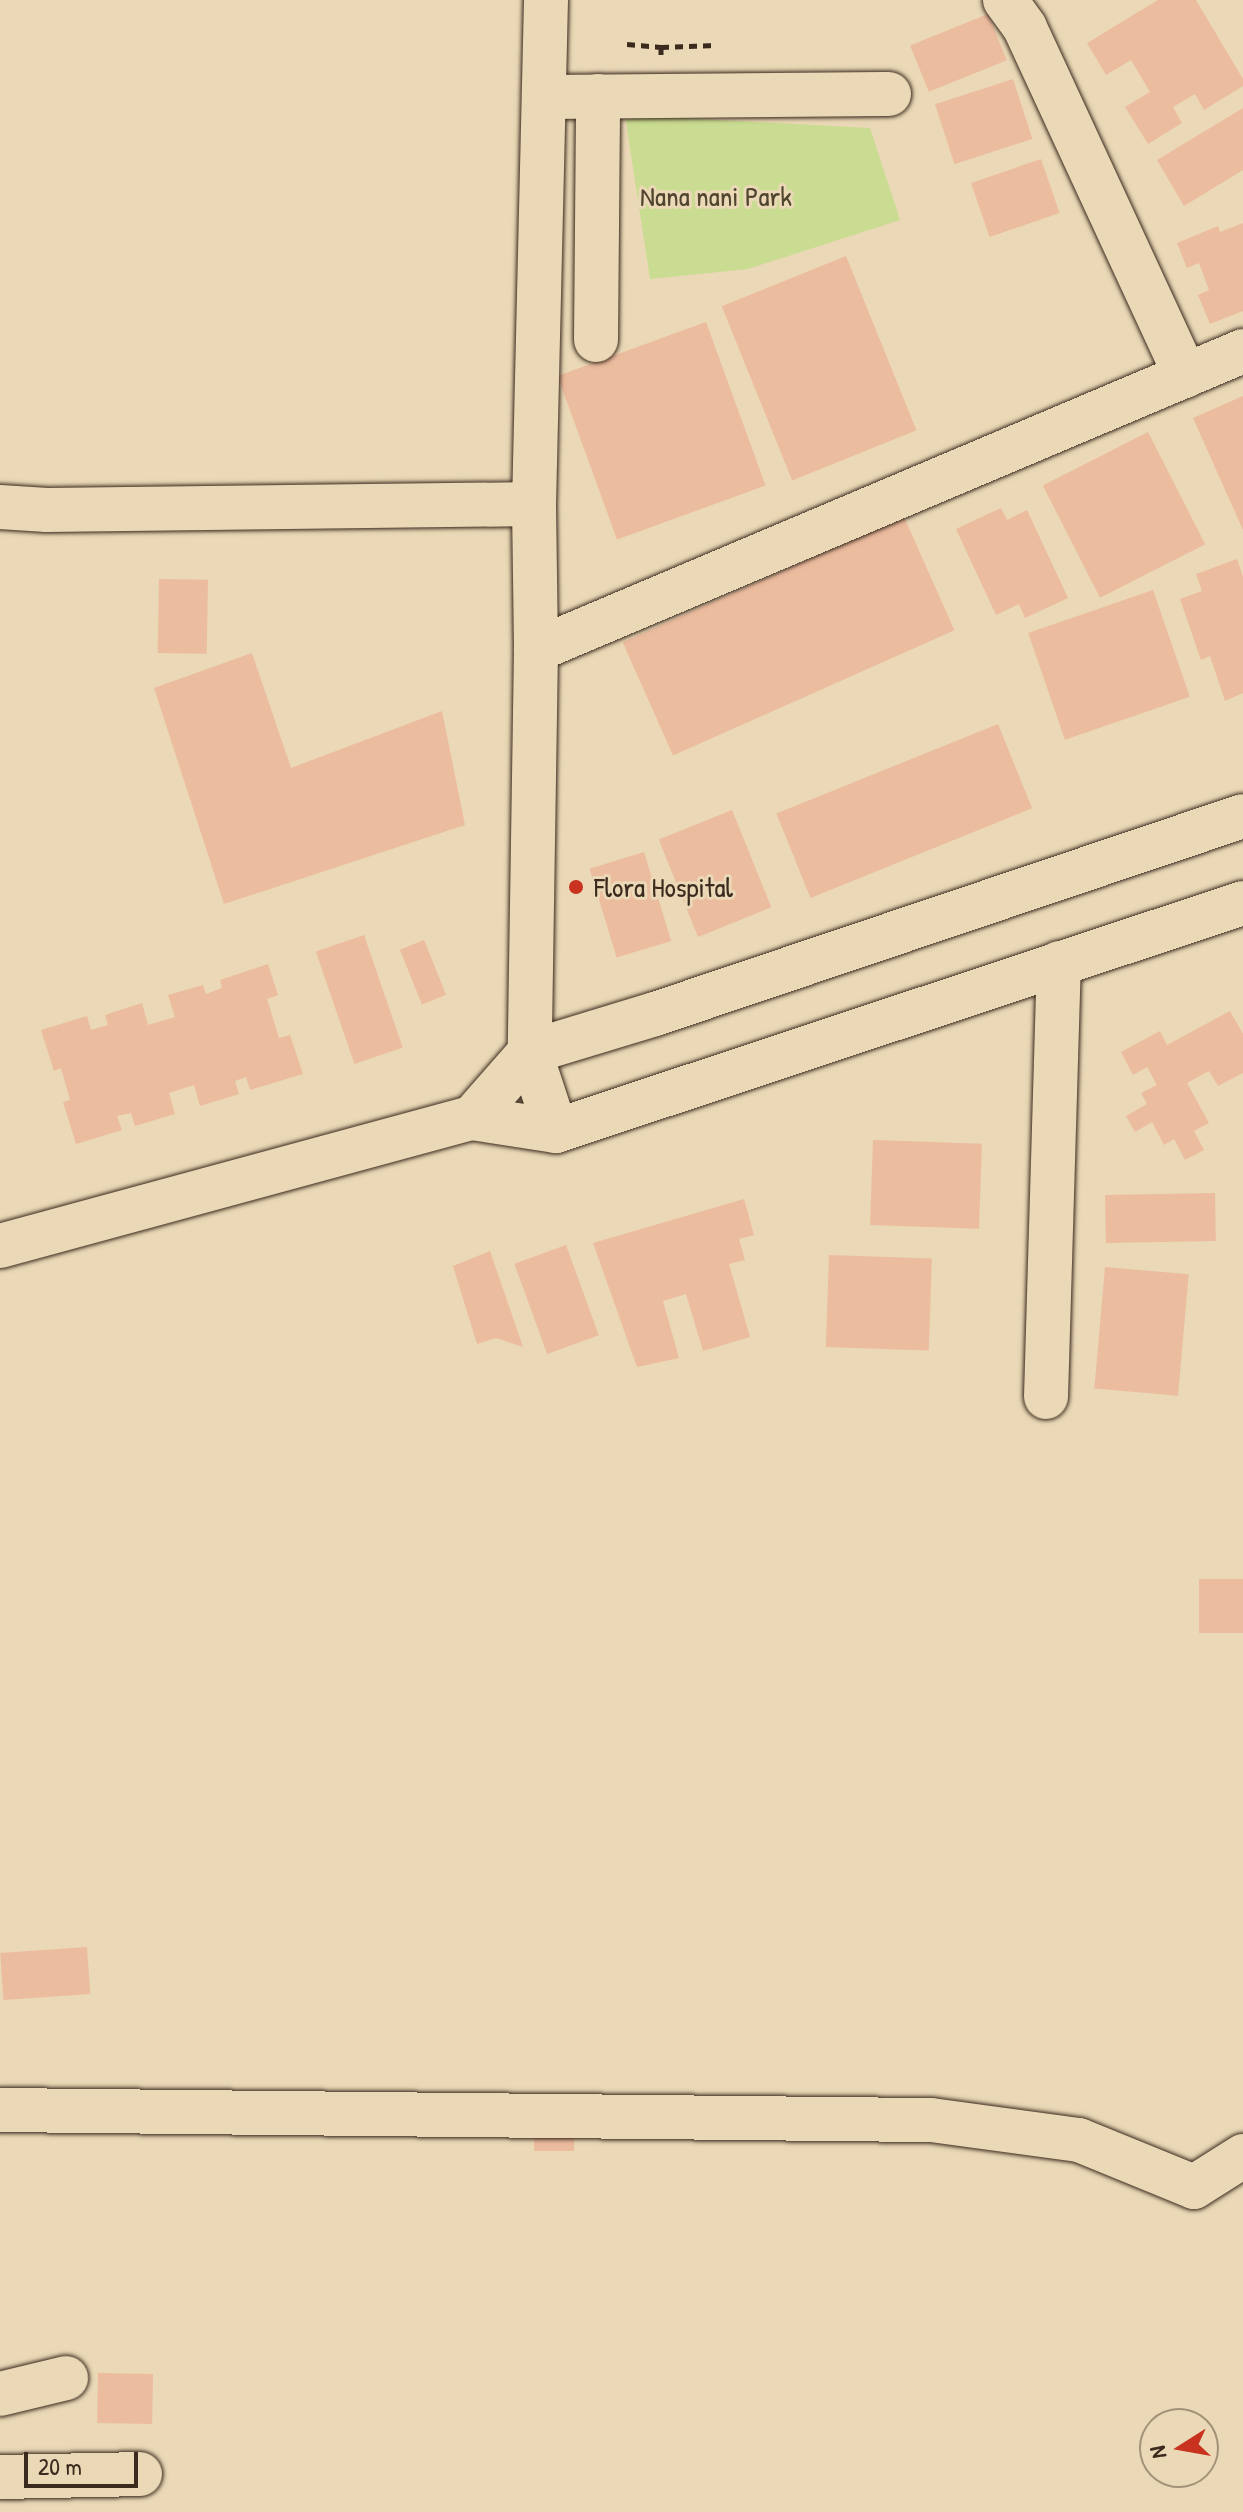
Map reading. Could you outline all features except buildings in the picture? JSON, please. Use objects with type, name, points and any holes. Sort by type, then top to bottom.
[{"type":"street","points":[[546,0],[534,504],[536,650],[530,1052],[556,1131]]},
{"type":"street","points":[[1005,0],[1025,28],[1186,376]]},
{"type":"street","points":[[544,97],[889,94]]},
{"type":"street","points":[[596,340],[598,96]]},
{"type":"street","points":[[536,650],[1243,351]]},
{"type":"street","points":[[0,507],[47,510],[534,504]]},
{"type":"street","points":[[472,1118],[530,1052],[655,1014],[1243,816]]},
{"type":"street","points":[[0,1246],[472,1118],[556,1131],[1243,903]]},
{"type":"street","points":[[1046,1397],[1059,963]]},
{"type":"street","points":[[0,2110],[931,2120],[1079,2140],[1194,2187],[1243,2156]]},
{"type":"street","points":[[0,2394],[66,2378]]},
{"type":"street","points":[[0,2477],[140,2474]]},
{"type":"path","points":[[661,47],[716,45]]},
{"type":"green space","name":"Nana nani Park","points":[[625,115],[870,128],[900,220],[748,269],[650,279]]},
{"type":"place","name":"Flora Hospital","points":[[576,887]]}]
